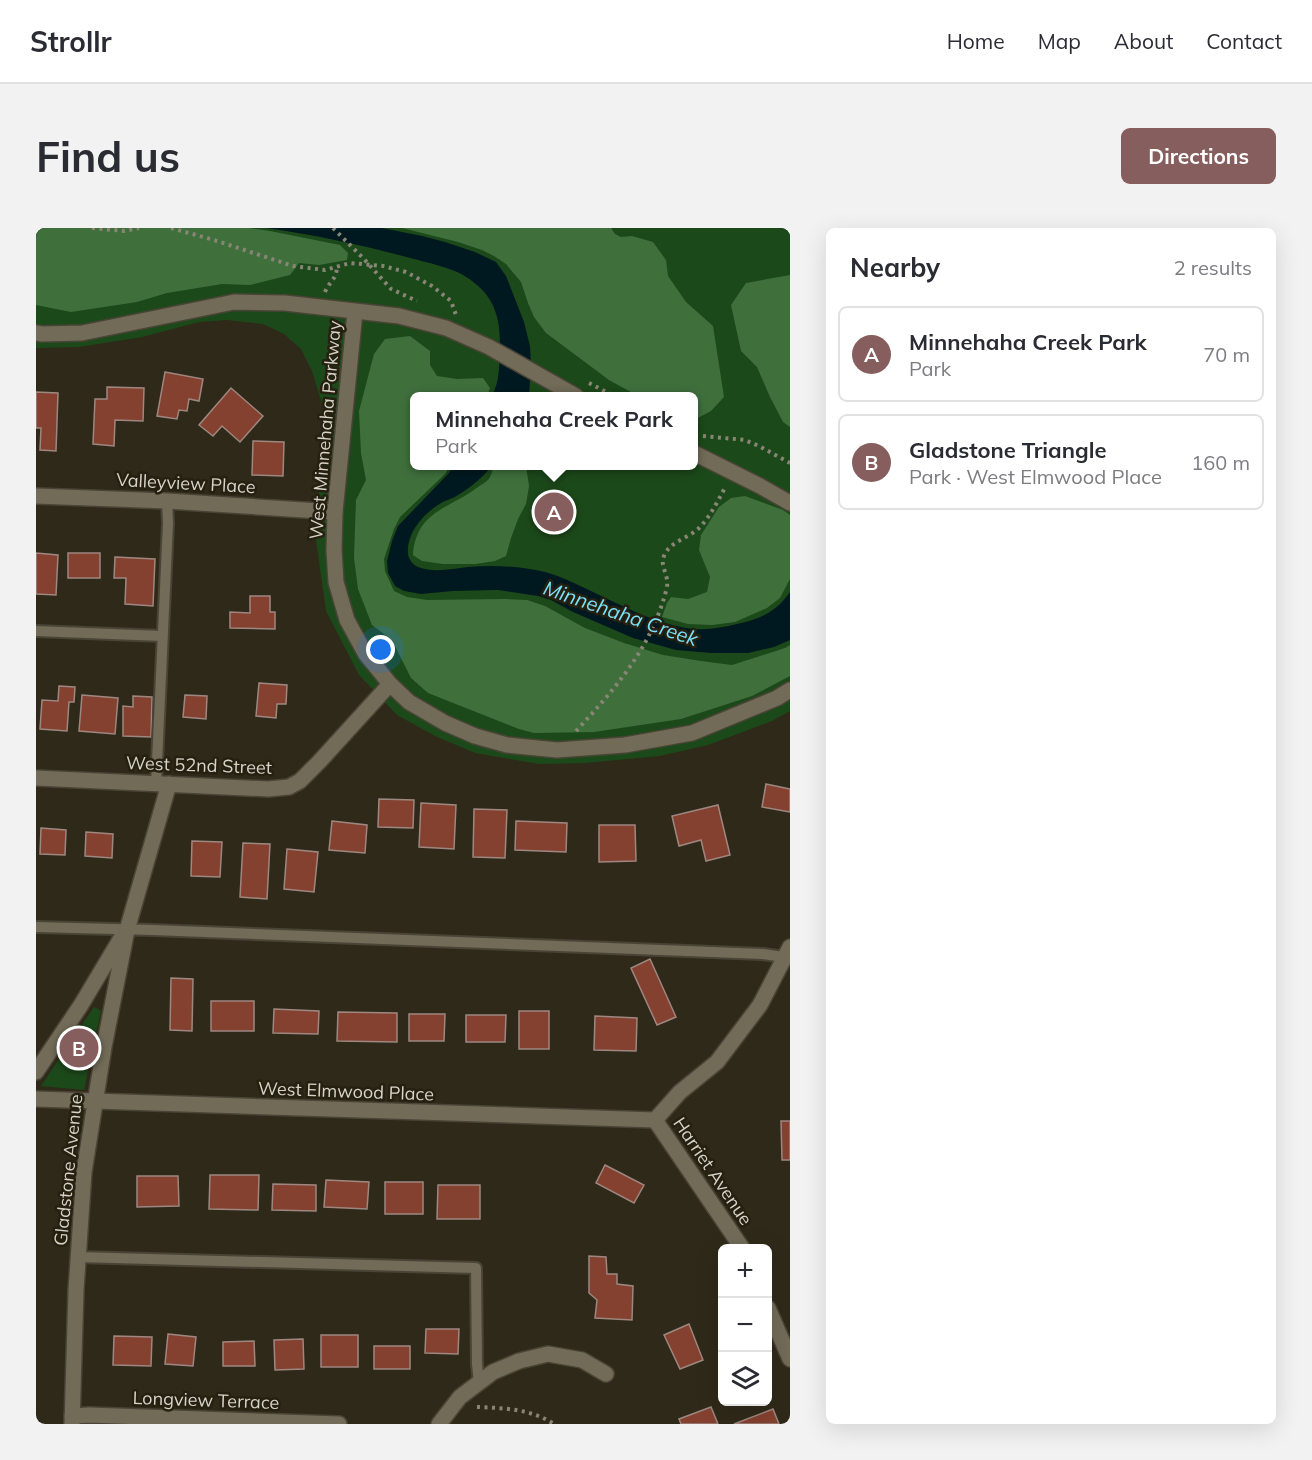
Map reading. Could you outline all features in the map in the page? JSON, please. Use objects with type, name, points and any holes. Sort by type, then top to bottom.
[{"type":"street","name":"West Minnehaha Parkway","points":[[36,333],[82,333],[234,302],[285,303],[399,316],[446,328],[489,347],[569,392]]},
{"type":"street","name":"West Minnehaha Parkway","points":[[355,312],[335,512],[336,582],[347,620],[365,653],[390,684],[410,702],[445,723],[475,736],[507,745],[557,750],[625,745],[692,734],[777,698],[790,690]]},
{"type":"street","points":[[698,455],[790,503]]},
{"type":"street","name":"Valleyview Place","points":[[36,496],[167,501],[335,512]]},
{"type":"street","name":"West 52nd Street","points":[[36,778],[268,789],[289,787],[300,781],[319,762],[390,684]]},
{"type":"street","name":"Gladstone Avenue","points":[[72,1420],[76,1290],[84,1172],[126,930],[162,784]]},
{"type":"street","points":[[36,1072],[81,1005],[126,930]]},
{"type":"street","name":"Harriet Avenue","points":[[739,1244],[655,1120],[680,1092],[717,1062],[760,1005],[787,952]]},
{"type":"street","name":"West Elmwood Place","points":[[36,1099],[655,1120]]},
{"type":"street","points":[[772,1317],[790,1359]]},
{"type":"street","points":[[439,1424],[460,1397],[492,1372],[519,1361],[548,1354],[582,1360],[606,1374]]},
{"type":"street","name":"Longview Terrace","points":[[72,1420],[89,1415],[339,1424]]},
{"type":"lane","points":[[162,784],[162,636],[168,523],[167,501]]},
{"type":"lane","points":[[36,631],[162,636]]},
{"type":"lane","points":[[36,927],[763,954],[787,952]]},
{"type":"lane","points":[[78,1257],[476,1269],[479,1383]]},
{"type":"path","points":[[92,228],[123,231],[139,228]]},
{"type":"path","points":[[171,228],[292,266],[326,270],[350,263],[383,266],[406,272],[432,286],[451,301],[458,318],[448,314]]},
{"type":"path","points":[[333,228],[390,289],[419,302]]},
{"type":"path","points":[[322,298],[327,287],[337,276],[337,266]]},
{"type":"path","points":[[701,436],[745,440],[790,464]]},
{"type":"path","points":[[573,733],[604,702],[625,676],[647,640],[667,588],[668,581],[662,564],[667,550],[703,524],[733,472]]},
{"type":"path","points":[[471,1406],[520,1410],[538,1415],[554,1424]]},
{"type":"green space","points":[[36,228],[790,228],[790,711],[772,721],[708,745],[660,756],[585,763],[539,764],[475,753],[435,736],[397,715],[359,675],[326,611],[316,540],[319,485],[323,460],[323,407],[312,371],[301,349],[284,334],[263,324],[227,320],[199,322],[142,337],[79,347],[36,348]]},
{"type":"green space","points":[[36,228],[249,228],[340,245],[348,253],[347,260],[319,265],[299,263],[290,275],[250,285],[222,284],[167,293],[137,302],[71,312],[36,305]]},
{"type":"green space","points":[[402,228],[611,228],[621,237],[632,236],[653,242],[666,260],[668,276],[686,302],[713,326],[724,397],[711,411],[698,418],[698,392],[631,392],[609,380],[546,333],[534,317],[521,282],[506,264],[482,250]]},
{"type":"green space","points":[[790,275],[790,427],[783,422],[757,367],[741,351],[731,305],[746,283]]},
{"type":"green space","points":[[410,336],[430,351],[430,365],[437,376],[457,379],[483,378],[490,388],[488,392],[410,392],[410,470],[448,470],[400,517],[394,529],[384,559],[385,571],[394,591],[407,597],[427,600],[527,600],[545,606],[585,628],[624,643],[663,655],[701,661],[732,665],[790,645],[790,676],[752,696],[681,719],[594,732],[534,733],[428,693],[411,678],[392,640],[372,625],[358,589],[354,558],[356,500],[366,480],[361,453],[359,411],[374,354],[385,339]]},
{"type":"green space","points":[[492,470],[527,470],[529,486],[526,504],[518,519],[506,556],[495,561],[475,564],[443,564],[422,561],[413,555],[415,540],[427,520],[489,479]]},
{"type":"green space","points":[[745,496],[783,510],[790,515],[790,579],[780,598],[767,608],[735,622],[712,625],[688,624],[662,617],[671,597],[688,599],[707,592],[710,577],[699,550],[701,535],[719,507],[731,498]]},
{"type":"green space","points":[[94,1007],[101,1011],[84,1090],[41,1086]]},
{"type":"water","points":[[266,228],[382,228],[445,242],[496,262],[506,276],[524,322],[530,346],[529,392],[493,392],[499,366],[498,321],[489,298],[470,280],[447,268],[322,237]]},
{"type":"water","name":"Minnehaha Creek","points":[[451,470],[488,470],[472,486],[438,505],[419,522],[408,545],[409,558],[416,566],[437,570],[506,566],[545,572],[656,620],[697,629],[722,627],[761,617],[779,605],[790,592],[790,640],[774,647],[748,653],[676,650],[633,638],[538,596],[498,590],[421,594],[404,591],[395,586],[388,573],[387,561],[392,541],[398,526]]},
{"type":"building","points":[[165,372],[203,379],[199,401],[189,399],[187,411],[179,410],[177,419],[157,416]]},
{"type":"building","points":[[107,387],[144,388],[143,421],[115,420],[114,446],[93,444],[95,399],[107,399]]},
{"type":"building","points":[[231,388],[263,416],[240,442],[222,426],[213,436],[199,425]]},
{"type":"building","points":[[36,392],[58,393],[56,451],[40,450],[41,428],[36,428]]},
{"type":"building","points":[[253,441],[284,442],[283,476],[252,475]]},
{"type":"building","points":[[36,553],[58,555],[56,595],[36,594]]},
{"type":"building","points":[[68,553],[100,553],[100,578],[68,578]]},
{"type":"building","points":[[115,557],[155,559],[153,606],[125,604],[126,578],[114,578]]},
{"type":"building","points":[[250,596],[270,596],[270,612],[275,612],[275,629],[230,628],[230,612],[250,613]]},
{"type":"building","points":[[259,683],[287,685],[286,704],[277,704],[276,718],[256,716]]},
{"type":"building","points":[[59,686],[75,687],[74,702],[69,702],[67,731],[40,729],[42,700],[58,701]]},
{"type":"building","points":[[82,695],[118,698],[115,734],[79,731]]},
{"type":"building","points":[[185,695],[207,696],[206,719],[183,717]]},
{"type":"building","points":[[133,696],[152,697],[151,737],[123,736],[123,706],[133,707]]},
{"type":"building","points":[[766,784],[790,789],[790,812],[762,807]]},
{"type":"building","points":[[379,799],[414,800],[413,828],[378,827]]},
{"type":"building","points":[[421,803],[456,805],[454,849],[419,847]]},
{"type":"building","points":[[718,805],[730,855],[706,861],[701,840],[679,846],[672,816]]},
{"type":"building","points":[[474,809],[507,810],[505,858],[473,857]]},
{"type":"building","points":[[332,821],[367,825],[365,853],[329,850]]},
{"type":"building","points":[[516,821],[567,823],[566,852],[515,850]]},
{"type":"building","points":[[599,825],[635,825],[636,861],[599,862]]},
{"type":"building","points":[[41,828],[66,830],[65,855],[40,854]]},
{"type":"building","points":[[86,832],[113,834],[112,858],[85,856]]},
{"type":"building","points":[[192,841],[222,842],[220,877],[191,876]]},
{"type":"building","points":[[243,843],[270,844],[267,899],[240,897]]},
{"type":"building","points":[[287,849],[318,852],[314,892],[284,889]]},
{"type":"building","points":[[650,959],[676,1017],[657,1025],[631,968]]},
{"type":"building","points":[[171,978],[193,979],[192,1031],[170,1030]]},
{"type":"building","points":[[211,1001],[254,1001],[254,1031],[211,1031]]},
{"type":"building","points":[[274,1009],[319,1011],[318,1034],[273,1033]]},
{"type":"building","points":[[519,1011],[549,1011],[549,1049],[519,1049]]},
{"type":"building","points":[[338,1012],[397,1013],[397,1042],[337,1041]]},
{"type":"building","points":[[409,1014],[445,1014],[444,1041],[409,1041]]},
{"type":"building","points":[[466,1015],[506,1015],[505,1042],[466,1042]]},
{"type":"building","points":[[595,1016],[637,1018],[636,1051],[594,1050]]},
{"type":"building","points":[[781,1121],[790,1121],[790,1160],[782,1160]]},
{"type":"building","points":[[605,1165],[644,1185],[634,1203],[596,1183]]},
{"type":"building","points":[[210,1175],[259,1175],[258,1210],[209,1209]]},
{"type":"building","points":[[137,1176],[178,1176],[179,1206],[137,1207]]},
{"type":"building","points":[[326,1180],[369,1182],[367,1209],[324,1207]]},
{"type":"building","points":[[385,1182],[423,1182],[423,1214],[385,1214]]},
{"type":"building","points":[[273,1184],[316,1185],[316,1211],[272,1210]]},
{"type":"building","points":[[438,1185],[480,1185],[480,1219],[437,1219]]},
{"type":"building","points":[[589,1256],[606,1257],[607,1274],[617,1274],[617,1284],[633,1286],[632,1320],[595,1318],[597,1300],[589,1293]]},
{"type":"building","points":[[689,1324],[703,1360],[680,1369],[664,1335]]},
{"type":"building","points":[[426,1329],[459,1329],[458,1354],[425,1353]]},
{"type":"building","points":[[168,1334],[196,1337],[193,1366],[165,1364]]},
{"type":"building","points":[[321,1335],[358,1335],[358,1367],[321,1367]]},
{"type":"building","points":[[114,1336],[152,1337],[151,1366],[113,1365]]},
{"type":"building","points":[[303,1339],[304,1369],[275,1370],[274,1340]]},
{"type":"building","points":[[254,1341],[255,1366],[223,1366],[223,1342]]},
{"type":"building","points":[[374,1346],[410,1346],[410,1369],[374,1369]]},
{"type":"building","points":[[711,1407],[718,1424],[681,1424],[679,1419]]},
{"type":"building","points":[[773,1409],[779,1424],[734,1424]]},
{"type":"place","name":"Minnehaha Creek Park","points":[[554,512]]},
{"type":"place","name":"Gladstone Triangle","points":[[79,1048]]}]
